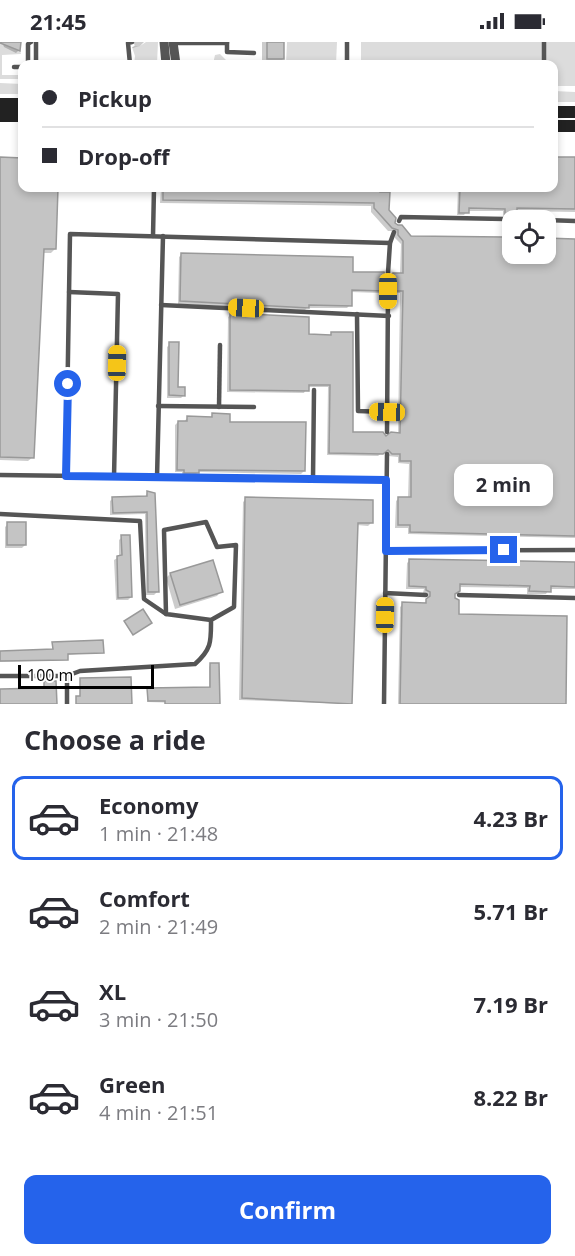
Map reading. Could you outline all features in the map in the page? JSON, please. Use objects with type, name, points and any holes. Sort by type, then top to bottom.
[{"type":"main road","points":[[0,104],[18,104]]},
{"type":"main road","points":[[558,112],[575,112]]},
{"type":"main road","points":[[0,116],[18,116]]},
{"type":"main road","points":[[558,126],[575,126]]},
{"type":"street","points":[[167,60],[169,43]]},
{"type":"street","points":[[169,43],[175,60]]},
{"type":"lane","points":[[27,60],[28,44],[34,42],[36,60]]},
{"type":"lane","points":[[130,60],[128,43],[132,42]]},
{"type":"lane","points":[[347,42],[347,60]]},
{"type":"lane","points":[[544,42],[544,60]]},
{"type":"lane","points":[[169,43],[227,43],[227,52],[254,53]]},
{"type":"lane","points":[[153,236],[154,192]]},
{"type":"lane","points":[[399,221],[401,217],[502,219]]},
{"type":"lane","points":[[556,220],[575,220]]},
{"type":"lane","points":[[388,273],[390,243],[394,232]]},
{"type":"lane","points":[[66,476],[70,234],[390,243]]},
{"type":"lane","points":[[157,478],[162,236]]},
{"type":"lane","points":[[387,432],[388,291]]},
{"type":"lane","points":[[69,292],[118,294],[114,477]]},
{"type":"lane","points":[[161,304],[389,315]]},
{"type":"lane","points":[[357,314],[358,411],[387,412]]},
{"type":"lane","points":[[219,407],[220,345]]},
{"type":"lane","points":[[313,479],[314,390]]},
{"type":"lane","points":[[159,406],[254,407]]},
{"type":"lane","points":[[384,704],[387,454]]},
{"type":"lane","points":[[0,475],[386,480]]},
{"type":"lane","points":[[0,514],[140,520],[144,598],[165,614],[211,620],[234,608],[236,546],[217,547],[206,522],[164,530],[165,614]]},
{"type":"lane","points":[[386,551],[575,550]]},
{"type":"lane","points":[[385,593],[426,595]]},
{"type":"lane","points":[[459,595],[575,597]]},
{"type":"lane","points":[[0,676],[67,676],[80,671],[195,664],[204,656],[212,643],[211,620]]},
{"type":"lane","points":[[67,676],[67,704]]},
{"type":"shaded area","points":[[0,42],[20,50],[21,54],[2,55],[2,75],[18,75],[18,79],[0,79]]},
{"type":"shaded area","points":[[146,42],[158,42],[157,60],[134,60],[132,47]]},
{"type":"shaded area","points":[[287,42],[337,42],[336,60],[286,60]]},
{"type":"shaded area","points":[[361,42],[575,42],[575,86],[558,86],[558,60],[361,60]]},
{"type":"shaded area","points":[[220,54],[226,60],[214,60],[215,55]]},
{"type":"shaded area","points":[[0,83],[18,84],[18,94],[0,94]]},
{"type":"shaded area","points":[[558,91],[575,92],[575,102],[558,102]]},
{"type":"building","points":[[21,42],[20,51],[0,43]]},
{"type":"building","points":[[267,42],[284,42],[284,59],[267,59]]},
{"type":"building","points":[[0,157],[18,158],[18,192],[58,192],[56,249],[44,249],[34,458],[0,457]]},
{"type":"building","points":[[558,157],[575,157],[575,209],[469,208],[469,213],[459,213],[460,192],[558,192]]},
{"type":"building","points":[[163,192],[390,192],[389,210],[396,218],[395,223],[402,225],[411,236],[502,237],[502,264],[556,264],[556,238],[575,239],[575,536],[410,532],[410,525],[398,525],[398,497],[411,497],[411,461],[400,461],[400,454],[392,454],[388,450],[383,454],[329,453],[330,385],[309,385],[309,391],[230,390],[230,313],[309,317],[309,334],[331,335],[331,332],[353,332],[353,432],[383,432],[386,436],[391,432],[400,433],[403,291],[392,291],[389,287],[384,291],[352,290],[352,306],[309,305],[309,308],[180,301],[181,253],[353,257],[353,272],[384,272],[388,277],[393,273],[403,273],[403,241],[398,235],[398,230],[392,228],[374,208],[374,203],[163,200]]},
{"type":"building","points":[[169,342],[179,342],[178,387],[185,387],[185,396],[169,395]]},
{"type":"building","points":[[212,413],[230,414],[230,422],[306,422],[305,471],[199,470],[199,473],[184,473],[184,470],[177,470],[178,421],[187,421],[187,416],[212,417]]},
{"type":"building","points":[[147,491],[155,493],[159,592],[148,592],[147,512],[113,513],[112,497],[147,496]]},
{"type":"building","points":[[245,497],[373,500],[373,523],[358,523],[352,704],[242,698]]},
{"type":"building","points":[[7,522],[26,522],[26,545],[7,545]]},
{"type":"building","points":[[121,535],[130,535],[132,597],[118,598],[117,556],[122,555]]},
{"type":"building","points":[[409,559],[575,562],[575,587],[551,586],[551,592],[529,591],[530,586],[460,584],[460,591],[455,594],[455,598],[459,600],[459,614],[567,616],[566,704],[400,704],[402,602],[426,603],[426,599],[430,596],[426,587],[409,586]]},
{"type":"building","points":[[213,560],[223,592],[180,605],[170,573]]},
{"type":"building","points":[[143,609],[152,623],[133,635],[124,621]]},
{"type":"building","points":[[103,640],[104,653],[68,654],[68,660],[0,661],[0,651],[53,649],[52,642]]},
{"type":"building","points":[[210,663],[219,663],[220,704],[165,704],[165,701],[148,701],[147,688],[210,687]]},
{"type":"building","points":[[131,677],[132,704],[76,704],[76,696],[80,696],[80,678]]},
{"type":"building","points":[[44,681],[56,681],[57,704],[0,704],[0,689],[44,688]]},
{"type":"route","points":[[68,384],[66,476],[386,480],[386,551],[504,550]]}]
